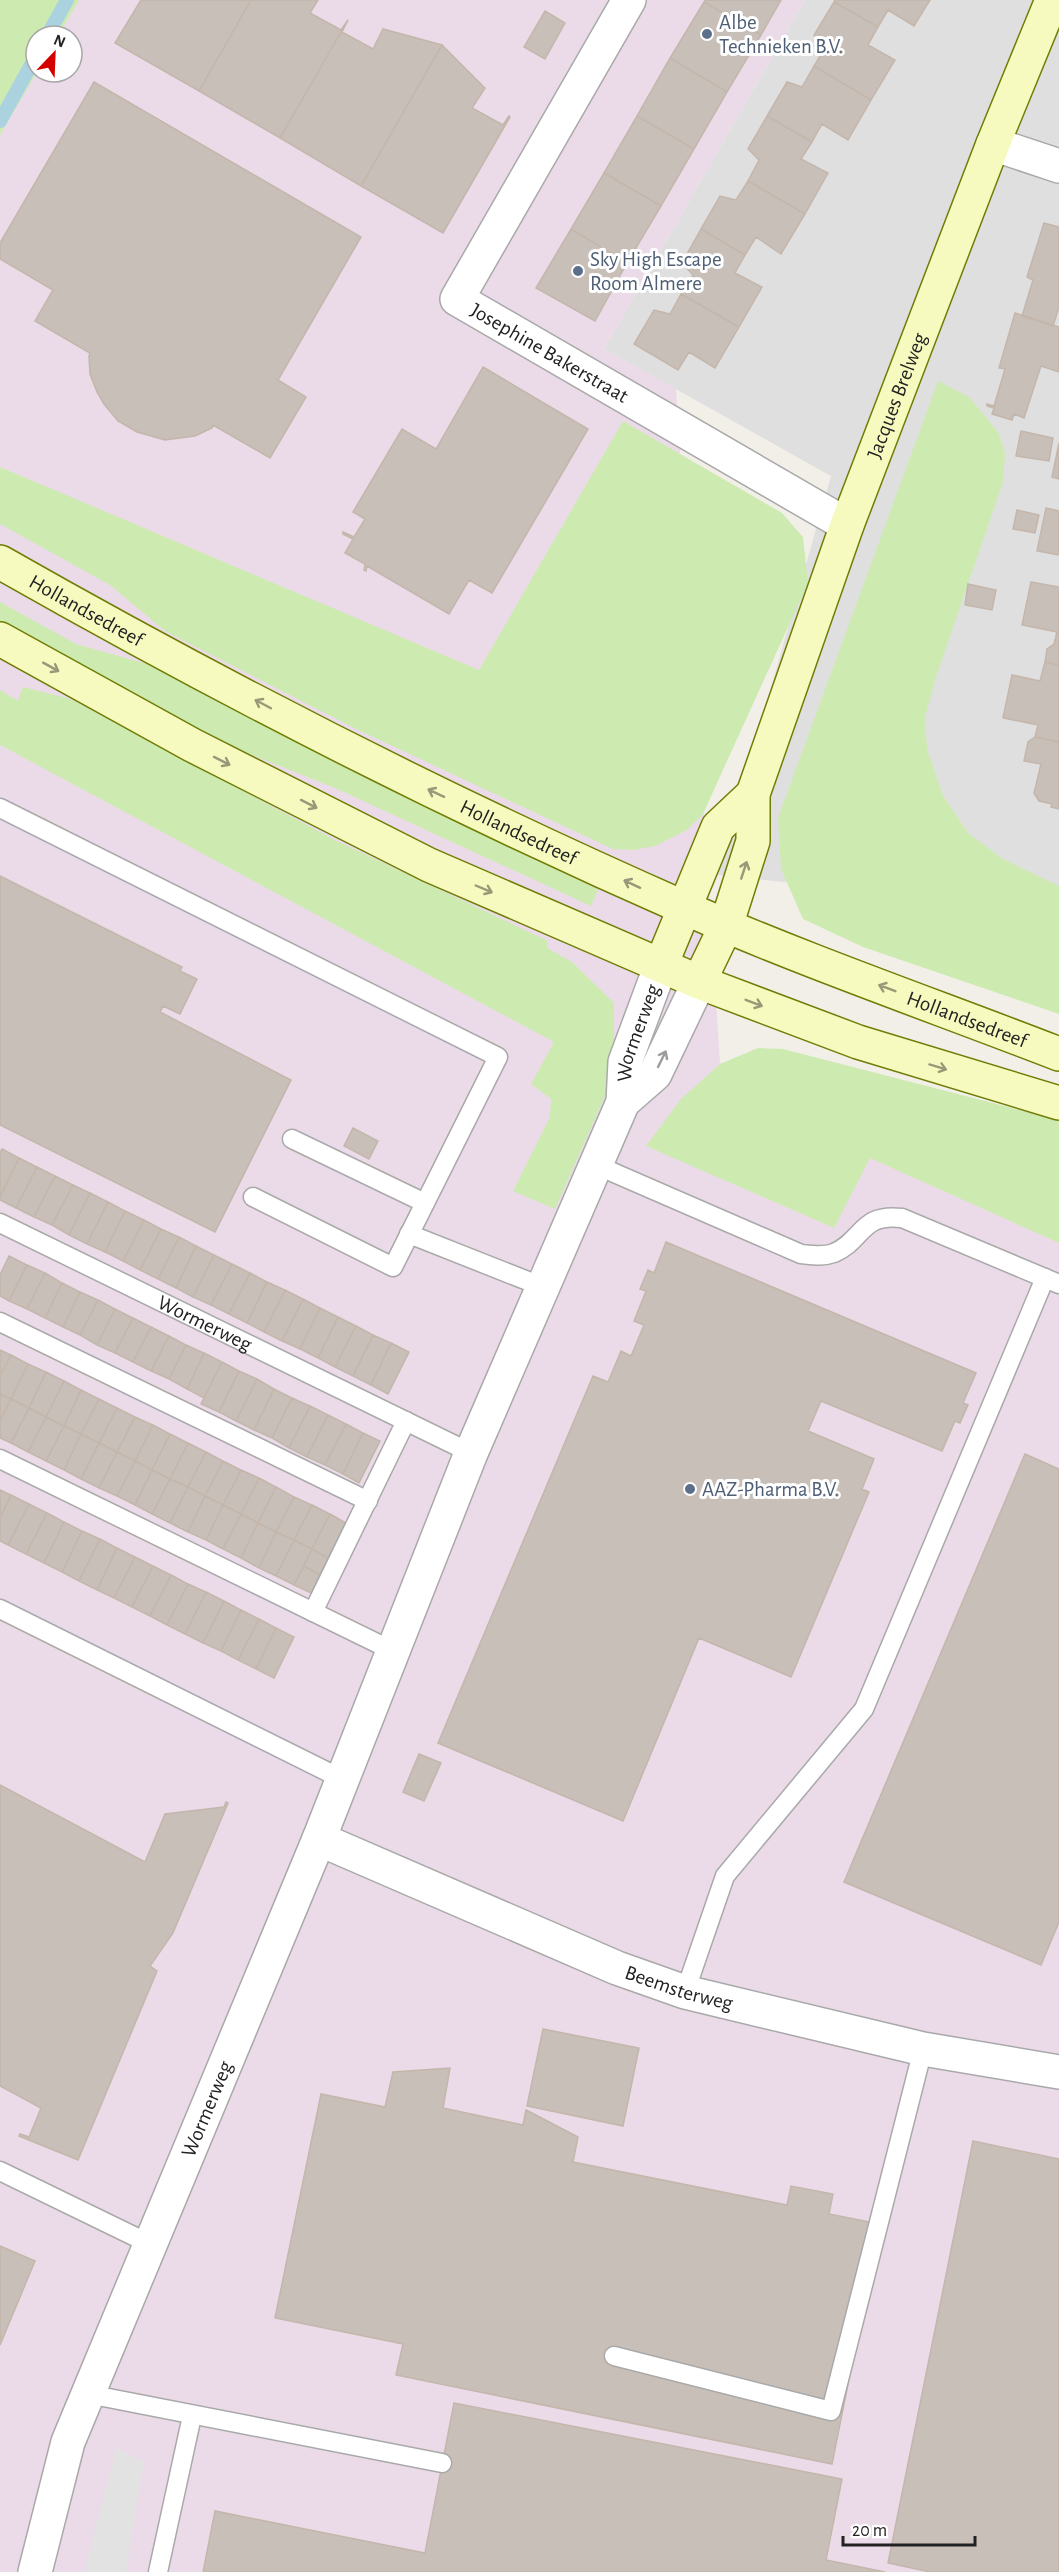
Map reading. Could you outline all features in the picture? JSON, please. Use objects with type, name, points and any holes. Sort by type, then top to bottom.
[{"type":"main road","name":"Jacques Brelweg","points":[[699,982],[726,926],[753,841],[753,794],[847,525],[993,144],[1052,0]]},
{"type":"main road","name":"Hollandsedreef","points":[[0,562],[80,608],[414,783],[726,926],[1059,1054]]},
{"type":"main road","points":[[0,639],[192,745],[429,865],[699,982],[858,1042],[1059,1103]]},
{"type":"main road","name":"Jacques Brelweg","points":[[661,965],[718,827],[753,794]]},
{"type":"street","name":"Josephine Bakerstraat","points":[[629,0],[457,299],[847,525]]},
{"type":"street","points":[[993,144],[1059,166]]},
{"type":"street","name":"Wormerweg","points":[[35,2572],[68,2442],[319,1839],[471,1453],[624,1102],[625,1062],[661,965]]},
{"type":"street","name":"Wormerweg","points":[[624,1102],[655,1074],[699,982]]},
{"type":"street","name":"Beemsterweg","points":[[319,1839],[617,1968],[685,1992],[922,2049],[1059,2072]]},
{"type":"lane","points":[[0,808],[498,1057],[393,1267],[253,1197]]},
{"type":"lane","points":[[292,1139],[425,1203]]},
{"type":"lane","points":[[596,1165],[801,1254],[817,1256],[832,1254],[846,1246],[871,1222],[896,1217],[1052,1281],[864,1709],[725,1876],[685,1992]]},
{"type":"lane","name":"Wormerweg","points":[[2,1228],[471,1453]]},
{"type":"lane","points":[[410,1234],[543,1287]]},
{"type":"lane","points":[[0,1322],[368,1502]]},
{"type":"lane","points":[[313,1612],[406,1421]]},
{"type":"lane","points":[[0,1460],[393,1651]]},
{"type":"lane","points":[[0,1609],[342,1779]]},
{"type":"lane","points":[[614,2356],[831,2411],[922,2049]]},
{"type":"lane","points":[[0,2171],[150,2244]]},
{"type":"lane","points":[[88,2394],[442,2463]]},
{"type":"lane","points":[[158,2572],[192,2416]]},
{"type":"shaded area","points":[[42,0],[805,0],[604,349],[676,389],[720,1063],[1059,1139],[1059,2572],[0,2572],[0,75],[24,32],[24,84],[84,84],[84,24],[29,24]]},
{"type":"shaded area","points":[[805,0],[1059,0],[1059,911],[718,875],[831,476],[604,349]]},
{"type":"shaded area","points":[[116,2448],[144,2462],[126,2572],[84,2572]]},
{"type":"green space","points":[[0,0],[79,0],[65,24],[24,24],[24,84],[30,84],[0,135]]},
{"type":"green space","points":[[938,381],[969,397],[998,432],[1005,454],[1003,482],[936,677],[925,717],[927,749],[943,796],[969,834],[1003,859],[1059,886],[1059,1014],[863,947],[803,919],[781,869],[778,818]]},
{"type":"green space","points":[[623,421],[782,513],[803,537],[808,583],[703,814],[687,830],[655,846],[633,850],[613,849],[356,729],[165,631],[110,585],[0,524],[0,467],[479,670]]},
{"type":"green space","points":[[0,602],[76,644],[172,671],[600,885],[591,906],[335,788],[189,730],[0,621]]},
{"type":"green space","points":[[23,687],[71,699],[335,840],[548,941],[547,948],[572,962],[614,1003],[614,1046],[609,1087],[555,1209],[513,1191],[550,1117],[551,1099],[531,1084],[554,1042],[0,745],[0,690],[18,701]]},
{"type":"green space","points":[[758,1048],[783,1049],[1059,1120],[1059,1243],[870,1158],[834,1228],[646,1146],[681,1099],[720,1064]]},
{"type":"building","points":[[141,0],[251,0],[199,91],[115,43]]},
{"type":"building","points":[[251,0],[318,0],[310,13],[341,30],[348,20],[280,138],[199,91]]},
{"type":"building","points":[[705,0],[781,0],[761,35],[704,2]]},
{"type":"building","points":[[835,0],[930,0],[914,26],[888,10],[878,27],[834,2]]},
{"type":"building","points":[[704,2],[761,35],[727,92],[670,58]]},
{"type":"building","points":[[834,2],[878,27],[868,45],[895,60],[871,100],[814,66],[826,46],[814,35]]},
{"type":"building","points":[[545,11],[565,23],[545,59],[524,47]]},
{"type":"building","points":[[348,20],[342,32],[373,49],[383,29],[442,45],[361,186],[280,138]]},
{"type":"building","points":[[442,45],[485,88],[472,108],[503,125],[510,117],[443,233],[361,186]]},
{"type":"building","points":[[670,58],[727,92],[694,149],[637,116]]},
{"type":"building","points":[[814,66],[871,100],[848,140],[822,124],[812,142],[767,116],[787,82],[802,87]]},
{"type":"building","points":[[94,82],[361,237],[278,380],[306,397],[270,458],[213,425],[212,428],[195,436],[165,440],[137,432],[118,421],[97,392],[90,374],[90,353],[35,321],[53,290],[0,259],[0,243]]},
{"type":"building","points":[[637,116],[694,149],[661,206],[604,173]]},
{"type":"building","points":[[767,116],[812,142],[801,159],[828,173],[805,214],[748,181],[759,160],[748,149]]},
{"type":"building","points":[[604,173],[661,206],[627,263],[571,229]]},
{"type":"building","points":[[748,181],[805,214],[781,254],[756,237],[745,255],[701,229],[720,196],[736,200]]},
{"type":"building","points":[[1044,223],[1059,227],[1059,307],[1053,326],[1022,316],[1033,280],[1027,277]]},
{"type":"building","points":[[571,229],[627,263],[595,321],[536,288]]},
{"type":"building","points":[[701,229],[745,255],[735,273],[762,287],[739,327],[681,294],[693,275],[682,263]]},
{"type":"building","points":[[681,294],[739,327],[715,368],[689,352],[678,370],[634,344],[654,310],[670,314]]},
{"type":"building","points":[[1015,313],[1059,327],[1059,372],[1041,366],[1024,418],[1014,414],[1012,420],[992,414],[994,408],[987,404],[994,406],[1005,369],[999,368]]},
{"type":"building","points":[[483,367],[588,429],[492,593],[469,580],[449,614],[367,566],[366,571],[364,570],[365,564],[345,553],[353,539],[343,532],[354,537],[365,519],[353,512],[402,429],[436,449]]},
{"type":"building","points":[[1021,431],[1053,438],[1049,461],[1016,456]]},
{"type":"building","points":[[1059,443],[1059,479],[1052,477]]},
{"type":"building","points":[[1046,508],[1059,511],[1059,555],[1037,551]]},
{"type":"building","points":[[1017,510],[1039,515],[1035,533],[1013,529]]},
{"type":"building","points":[[1031,582],[1059,587],[1059,665],[1045,662],[1047,649],[1054,644],[1057,632],[1022,625]]},
{"type":"building","points":[[968,584],[996,590],[992,610],[965,605]]},
{"type":"building","points":[[1045,662],[1059,665],[1059,742],[1035,737],[1038,725],[1003,718],[1012,675],[1040,681]]},
{"type":"building","points":[[1035,737],[1059,742],[1059,809],[1051,807],[1052,804],[1039,801],[1034,793],[1041,764],[1024,761],[1028,742]]},
{"type":"building","points":[[0,876],[182,967],[180,971],[197,979],[180,1014],[163,1006],[160,1012],[291,1080],[215,1232],[0,1125]]},
{"type":"building","points":[[353,1128],[378,1141],[369,1159],[344,1146]]},
{"type":"building","points":[[2,1149],[19,1158],[0,1197],[0,1153]]},
{"type":"building","points":[[19,1158],[37,1167],[16,1208],[0,1200],[0,1197]]},
{"type":"building","points":[[37,1167],[55,1176],[34,1217],[16,1208]]},
{"type":"building","points":[[55,1176],[73,1185],[52,1225],[34,1217]]},
{"type":"building","points":[[73,1185],[90,1193],[69,1235],[52,1225]]},
{"type":"building","points":[[90,1193],[108,1202],[87,1244],[69,1235]]},
{"type":"building","points":[[108,1202],[125,1211],[105,1252],[87,1244]]},
{"type":"building","points":[[125,1211],[144,1220],[123,1261],[105,1252]]},
{"type":"building","points":[[144,1220],[161,1229],[140,1270],[123,1261]]},
{"type":"building","points":[[161,1229],[179,1237],[158,1279],[140,1270]]},
{"type":"building","points":[[179,1237],[196,1246],[176,1288],[158,1279]]},
{"type":"building","points":[[666,1242],[976,1373],[963,1403],[968,1405],[960,1423],[955,1421],[942,1451],[821,1401],[808,1431],[874,1459],[862,1489],[869,1492],[791,1677],[699,1638],[623,1821],[438,1743],[593,1376],[608,1382],[621,1351],[631,1356],[644,1325],[634,1321],[646,1291],[640,1289],[648,1270],[654,1273]]},
{"type":"building","points":[[196,1246],[214,1255],[193,1297],[176,1288]]},
{"type":"building","points":[[214,1255],[232,1264],[211,1305],[193,1297]]},
{"type":"building","points":[[9,1256],[27,1265],[9,1301],[0,1296],[0,1275]]},
{"type":"building","points":[[232,1264],[250,1273],[229,1314],[211,1305]]},
{"type":"building","points":[[27,1265],[45,1273],[27,1309],[9,1301]]},
{"type":"building","points":[[45,1273],[62,1283],[45,1318],[27,1309]]},
{"type":"building","points":[[250,1273],[267,1282],[247,1323],[229,1314]]},
{"type":"building","points":[[267,1282],[285,1290],[264,1332],[247,1323]]},
{"type":"building","points":[[62,1283],[80,1292],[63,1327],[45,1318]]},
{"type":"building","points":[[285,1290],[303,1299],[282,1341],[264,1332]]},
{"type":"building","points":[[80,1292],[98,1300],[80,1335],[63,1327]]},
{"type":"building","points":[[303,1299],[320,1308],[300,1349],[282,1341]]},
{"type":"building","points":[[98,1300],[115,1309],[97,1345],[80,1335]]},
{"type":"building","points":[[320,1308],[338,1317],[318,1358],[300,1349]]},
{"type":"building","points":[[115,1309],[133,1318],[115,1353],[97,1345]]},
{"type":"building","points":[[338,1317],[356,1326],[335,1367],[318,1358]]},
{"type":"building","points":[[133,1318],[151,1327],[133,1362],[115,1353]]},
{"type":"building","points":[[356,1326],[373,1335],[353,1376],[335,1367]]},
{"type":"building","points":[[151,1327],[169,1336],[151,1371],[133,1362]]},
{"type":"building","points":[[373,1335],[391,1343],[371,1385],[353,1376]]},
{"type":"building","points":[[169,1336],[186,1345],[169,1379],[151,1371]]},
{"type":"building","points":[[391,1343],[409,1352],[388,1394],[371,1385]]},
{"type":"building","points":[[186,1345],[204,1353],[187,1389],[169,1379]]},
{"type":"building","points":[[0,1350],[11,1355],[0,1376]]},
{"type":"building","points":[[204,1353],[222,1362],[204,1398],[187,1389]]},
{"type":"building","points":[[11,1355],[28,1364],[11,1399],[0,1394],[0,1376]]},
{"type":"building","points":[[222,1362],[239,1371],[219,1412],[201,1404]]},
{"type":"building","points":[[28,1364],[46,1372],[29,1408],[11,1399]]},
{"type":"building","points":[[239,1371],[257,1379],[236,1421],[219,1412]]},
{"type":"building","points":[[46,1372],[64,1381],[46,1417],[29,1408]]},
{"type":"building","points":[[257,1379],[274,1389],[254,1430],[236,1421]]},
{"type":"building","points":[[64,1381],[81,1390],[64,1426],[46,1417]]},
{"type":"building","points":[[274,1389],[292,1398],[272,1438],[254,1430]]},
{"type":"building","points":[[81,1390],[99,1399],[81,1434],[64,1426]]},
{"type":"building","points":[[0,1394],[11,1399],[0,1421]]},
{"type":"building","points":[[292,1398],[310,1406],[289,1448],[272,1438]]},
{"type":"building","points":[[11,1399],[29,1408],[11,1443],[0,1438],[0,1421]]},
{"type":"building","points":[[99,1399],[117,1408],[99,1443],[81,1434]]},
{"type":"building","points":[[310,1406],[328,1415],[307,1457],[289,1448]]},
{"type":"building","points":[[29,1408],[46,1417],[28,1452],[11,1443]]},
{"type":"building","points":[[117,1408],[135,1417],[117,1452],[99,1443]]},
{"type":"building","points":[[328,1415],[346,1424],[325,1465],[307,1457]]},
{"type":"building","points":[[46,1417],[64,1426],[46,1461],[28,1452]]},
{"type":"building","points":[[135,1417],[153,1425],[135,1461],[117,1452]]},
{"type":"building","points":[[346,1424],[363,1433],[343,1474],[325,1465]]},
{"type":"building","points":[[153,1425],[170,1434],[152,1470],[135,1461]]},
{"type":"building","points":[[64,1426],[81,1434],[64,1470],[46,1461]]},
{"type":"building","points":[[363,1433],[380,1441],[359,1483],[343,1474]]},
{"type":"building","points":[[81,1434],[99,1443],[81,1479],[64,1470]]},
{"type":"building","points":[[170,1434],[188,1443],[170,1479],[152,1470]]},
{"type":"building","points":[[99,1443],[117,1452],[99,1488],[81,1479]]},
{"type":"building","points":[[188,1443],[206,1452],[188,1487],[170,1479]]},
{"type":"building","points":[[117,1452],[135,1461],[117,1496],[99,1488]]},
{"type":"building","points":[[206,1452],[223,1461],[205,1496],[188,1487]]},
{"type":"building","points":[[1025,1454],[1059,1469],[1059,1922],[1041,1965],[844,1882]]},
{"type":"building","points":[[135,1461],[152,1470],[135,1505],[117,1496]]},
{"type":"building","points":[[223,1461],[241,1470],[223,1505],[205,1496]]},
{"type":"building","points":[[152,1470],[170,1479],[152,1514],[135,1505]]},
{"type":"building","points":[[241,1470],[259,1478],[241,1514],[223,1505]]},
{"type":"building","points":[[259,1478],[276,1487],[258,1523],[241,1514]]},
{"type":"building","points":[[170,1479],[188,1487],[170,1523],[152,1514]]},
{"type":"building","points":[[188,1487],[205,1496],[188,1532],[170,1523]]},
{"type":"building","points":[[276,1487],[294,1497],[276,1532],[258,1523]]},
{"type":"building","points":[[0,1490],[11,1495],[0,1518]]},
{"type":"building","points":[[11,1495],[29,1504],[8,1545],[0,1541],[0,1518]]},
{"type":"building","points":[[205,1496],[223,1505],[206,1540],[188,1532]]},
{"type":"building","points":[[294,1497],[312,1505],[294,1540],[276,1532]]},
{"type":"building","points":[[29,1504],[47,1513],[26,1554],[8,1545]]},
{"type":"building","points":[[223,1505],[241,1514],[223,1549],[206,1540]]},
{"type":"building","points":[[312,1505],[330,1514],[312,1549],[294,1540]]},
{"type":"building","points":[[47,1513],[64,1522],[44,1563],[26,1554]]},
{"type":"building","points":[[241,1514],[258,1523],[241,1558],[223,1549]]},
{"type":"building","points":[[330,1514],[346,1523],[328,1558],[312,1549]]},
{"type":"building","points":[[64,1522],[82,1531],[62,1572],[44,1563]]},
{"type":"building","points":[[258,1523],[276,1532],[259,1568],[241,1558]]},
{"type":"building","points":[[82,1531],[100,1539],[79,1581],[62,1572]]},
{"type":"building","points":[[276,1532],[294,1540],[276,1576],[259,1568]]},
{"type":"building","points":[[100,1539],[117,1548],[97,1590],[79,1581]]},
{"type":"building","points":[[294,1540],[312,1549],[294,1585],[276,1576]]},
{"type":"building","points":[[117,1548],[135,1557],[114,1598],[97,1590]]},
{"type":"building","points":[[312,1549],[328,1558],[320,1575],[304,1566]]},
{"type":"building","points":[[135,1557],[153,1566],[132,1607],[114,1598]]},
{"type":"building","points":[[153,1566],[171,1575],[150,1616],[132,1607]]},
{"type":"building","points":[[304,1566],[320,1575],[311,1593],[294,1585]]},
{"type":"building","points":[[171,1575],[188,1584],[167,1625],[150,1616]]},
{"type":"building","points":[[188,1584],[206,1592],[185,1634],[167,1625]]},
{"type":"building","points":[[206,1592],[224,1601],[203,1643],[185,1634]]},
{"type":"building","points":[[224,1601],[241,1610],[221,1651],[203,1643]]},
{"type":"building","points":[[241,1610],[259,1619],[238,1660],[221,1651]]},
{"type":"building","points":[[259,1619],[276,1628],[256,1669],[238,1660]]},
{"type":"building","points":[[276,1628],[294,1637],[274,1678],[256,1669]]},
{"type":"building","points":[[419,1754],[441,1763],[424,1801],[403,1792]]},
{"type":"building","points":[[0,1785],[145,1862],[165,1814],[224,1807],[226,1802],[228,1803],[173,1933],[150,1966],[157,1971],[78,2160],[19,2136],[20,2134],[29,2137],[41,2108],[0,2086]]},
{"type":"building","points":[[543,2029],[639,2048],[623,2126],[527,2106]]},
{"type":"building","points":[[450,2068],[443,2108],[523,2125],[526,2110],[578,2137],[573,2162],[787,2205],[791,2186],[833,2194],[829,2214],[880,2224],[832,2464],[396,2375],[403,2344],[275,2318],[321,2094],[385,2107],[393,2072]]},
{"type":"building","points":[[973,2141],[1059,2159],[1059,2572],[930,2572],[888,2563]]},
{"type":"building","points":[[0,2246],[35,2261],[0,2345]]},
{"type":"building","points":[[454,2403],[842,2479],[826,2560],[885,2572],[203,2572],[215,2511],[425,2553]]},
{"type":"waterway","points":[[54,24],[67,0]]},
{"type":"waterway","points":[[0,121],[24,78]]},
{"type":"place","name":"Albe Technieken B.V.","points":[[707,34]]},
{"type":"place","name":"Sky High Escape Room Almere","points":[[578,271]]},
{"type":"place","name":"AAZ-Pharma B.V.","points":[[690,1489]]}]
